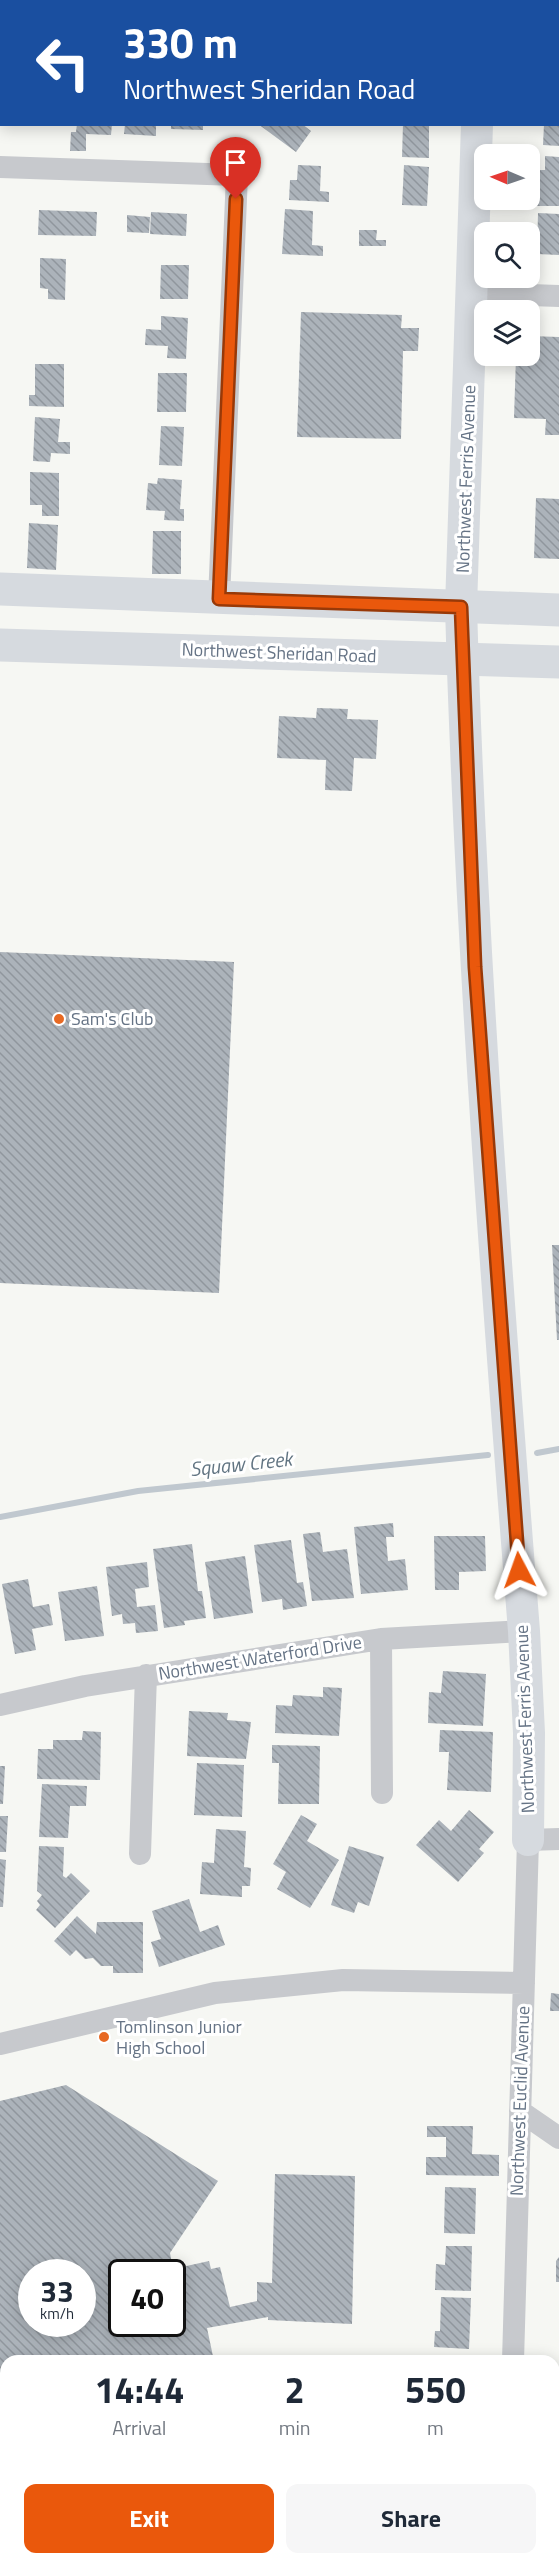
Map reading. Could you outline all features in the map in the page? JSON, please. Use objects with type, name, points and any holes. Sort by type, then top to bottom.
[{"type":"main road","points":[[0,589],[559,610]]},
{"type":"main road","name":"Northwest Sheridan Road","points":[[0,645],[559,662]]},
{"type":"street","name":"Northwest Ferris Avenue","points":[[477,126],[461,607],[475,967],[524,1631],[529,1733],[528,1840]]},
{"type":"street","points":[[0,167],[237,175],[219,599]]},
{"type":"street","points":[[472,293],[559,296]]},
{"type":"street","name":"Northwest Waterford Drive","points":[[0,1705],[147,1675],[381,1640],[524,1631]]},
{"type":"street","points":[[381,1640],[382,1793]]},
{"type":"street","points":[[140,1854],[147,1675]]},
{"type":"street","points":[[528,1840],[559,1839]]},
{"type":"street","name":"Northwest Euclid Avenue","points":[[513,2355],[528,1840]]},
{"type":"street","points":[[0,2044],[215,1993],[343,1980],[524,1983]]},
{"type":"street","points":[[520,2111],[559,2138]]},
{"type":"building","points":[[77,126],[112,126],[111,135],[86,134],[86,151],[70,151],[71,132],[76,132]]},
{"type":"building","points":[[125,126],[156,126],[156,136],[124,134]]},
{"type":"building","points":[[171,126],[203,126],[203,130],[171,129]]},
{"type":"building","points":[[261,126],[305,126],[311,131],[296,152]]},
{"type":"building","points":[[403,126],[429,126],[429,158],[402,157]]},
{"type":"building","points":[[544,126],[559,126],[559,146],[543,145]]},
{"type":"building","points":[[545,156],[559,157],[559,206],[540,206],[540,170],[545,170]]},
{"type":"building","points":[[298,165],[321,166],[320,191],[329,192],[329,202],[289,200],[290,180],[297,180]]},
{"type":"building","points":[[404,165],[429,167],[427,206],[402,205]]},
{"type":"building","points":[[285,209],[313,211],[312,245],[323,246],[323,256],[282,254]]},
{"type":"building","points":[[39,210],[97,212],[96,236],[38,235]]},
{"type":"building","points":[[151,212],[187,214],[186,236],[150,234]]},
{"type":"building","points":[[538,213],[559,214],[559,255],[540,254],[540,222],[538,222]]},
{"type":"building","points":[[127,215],[150,217],[149,233],[127,232]]},
{"type":"building","points":[[359,230],[377,230],[376,240],[386,240],[386,246],[359,246]]},
{"type":"building","points":[[40,258],[66,259],[65,300],[48,299],[48,289],[40,288]]},
{"type":"building","points":[[161,265],[189,265],[188,299],[160,299]]},
{"type":"building","points":[[301,312],[402,315],[401,328],[419,328],[418,351],[403,351],[401,439],[297,437]]},
{"type":"building","points":[[161,316],[188,318],[186,359],[167,358],[168,346],[145,345],[146,329],[161,330]]},
{"type":"building","points":[[540,336],[559,337],[559,435],[545,435],[546,419],[514,418],[516,366],[540,366]]},
{"type":"building","points":[[35,364],[64,364],[64,407],[29,406],[29,395],[35,395]]},
{"type":"building","points":[[158,373],[187,373],[186,412],[157,412]]},
{"type":"building","points":[[35,417],[60,419],[58,442],[70,442],[70,454],[51,453],[50,462],[33,461]]},
{"type":"building","points":[[161,426],[184,427],[182,466],[159,465]]},
{"type":"building","points":[[30,472],[59,473],[59,516],[42,516],[42,505],[30,505]]},
{"type":"building","points":[[158,478],[182,480],[180,509],[184,509],[184,521],[164,520],[165,511],[146,510],[148,483],[157,484]]},
{"type":"building","points":[[536,498],[559,499],[559,559],[534,558]]},
{"type":"building","points":[[29,523],[58,525],[56,570],[27,568]]},
{"type":"building","points":[[153,531],[181,531],[181,574],[152,574]]},
{"type":"building","points":[[317,708],[348,709],[347,719],[378,720],[376,759],[354,758],[352,791],[325,790],[326,760],[277,758],[279,716],[316,718]]},
{"type":"building","points":[[0,952],[234,962],[219,1293],[0,1283]]},
{"type":"building","points":[[552,1245],[559,1245],[559,1340],[557,1340]]},
{"type":"building","points":[[393,1523],[394,1537],[386,1537],[388,1561],[405,1559],[408,1590],[361,1594],[354,1527]]},
{"type":"building","points":[[320,1532],[323,1552],[347,1549],[354,1598],[312,1601],[303,1534]]},
{"type":"building","points":[[434,1536],[485,1536],[486,1571],[459,1572],[459,1590],[435,1590]]},
{"type":"building","points":[[291,1540],[297,1583],[303,1582],[307,1606],[283,1610],[282,1599],[262,1602],[254,1545]]},
{"type":"building","points":[[192,1544],[198,1591],[202,1591],[206,1618],[184,1621],[185,1625],[164,1628],[153,1549]]},
{"type":"building","points":[[245,1556],[253,1613],[214,1619],[205,1562]]},
{"type":"building","points":[[147,1562],[149,1587],[135,1589],[137,1607],[155,1605],[158,1631],[136,1633],[135,1623],[123,1624],[122,1614],[112,1616],[106,1567]]},
{"type":"building","points":[[28,1579],[33,1607],[49,1604],[53,1625],[32,1629],[36,1650],[15,1654],[2,1584]]},
{"type":"building","points":[[97,1586],[104,1636],[65,1641],[58,1592]]},
{"type":"building","points":[[443,1671],[486,1674],[483,1726],[428,1723],[429,1692],[441,1693]]},
{"type":"building","points":[[323,1687],[342,1688],[339,1736],[275,1733],[276,1705],[292,1706],[293,1695],[323,1697]]},
{"type":"building","points":[[189,1711],[228,1713],[227,1720],[251,1722],[246,1759],[187,1756]]},
{"type":"building","points":[[440,1730],[493,1732],[491,1792],[447,1790],[449,1752],[439,1752]]},
{"type":"building","points":[[83,1731],[101,1732],[100,1780],[37,1779],[38,1749],[53,1749],[53,1740],[82,1740]]},
{"type":"building","points":[[272,1745],[320,1746],[319,1804],[278,1804],[279,1763],[272,1763]]},
{"type":"building","points":[[197,1763],[244,1765],[242,1817],[194,1815]]},
{"type":"building","points":[[0,1766],[5,1766],[3,1804],[0,1804]]},
{"type":"building","points":[[42,1784],[87,1786],[86,1806],[70,1806],[68,1838],[39,1837]]},
{"type":"building","points":[[469,1810],[494,1832],[479,1849],[484,1853],[458,1882],[416,1845],[439,1820],[451,1831]]},
{"type":"building","points":[[301,1815],[317,1824],[307,1841],[339,1860],[310,1908],[277,1889],[286,1872],[273,1864]]},
{"type":"building","points":[[0,1816],[8,1816],[6,1852],[0,1852]]},
{"type":"building","points":[[216,1829],[246,1831],[244,1867],[251,1868],[250,1886],[242,1886],[242,1897],[200,1894],[202,1862],[214,1863]]},
{"type":"building","points":[[39,1846],[64,1847],[63,1876],[66,1878],[71,1873],[90,1891],[55,1928],[36,1910],[40,1905],[37,1901],[42,1895],[37,1891]]},
{"type":"building","points":[[349,1846],[384,1857],[369,1906],[358,1902],[354,1913],[331,1905]]},
{"type":"building","points":[[0,1859],[6,1860],[3,1907],[0,1907]]},
{"type":"building","points":[[189,1899],[200,1932],[218,1925],[225,1945],[159,1967],[151,1942],[161,1939],[152,1911]]},
{"type":"building","points":[[77,1916],[96,1934],[97,1922],[143,1922],[143,1973],[113,1973],[113,1966],[101,1966],[93,1958],[85,1959],[76,1950],[70,1956],[54,1941]]},
{"type":"building","points":[[551,1993],[559,1994],[559,2011],[550,2011]]},
{"type":"building","points":[[66,2085],[218,2181],[170,2253],[171,2259],[108,2259],[108,2337],[186,2337],[186,2266],[209,2261],[211,2269],[220,2267],[230,2307],[257,2301],[257,2282],[272,2283],[275,2174],[355,2176],[352,2324],[268,2320],[268,2317],[207,2328],[213,2355],[0,2355],[0,2101]]},
{"type":"building","points":[[427,2126],[473,2126],[472,2154],[499,2155],[499,2176],[426,2175],[426,2157],[446,2157],[446,2137],[427,2137]]},
{"type":"building","points":[[445,2187],[476,2188],[475,2234],[444,2233]]},
{"type":"building","points":[[446,2246],[472,2246],[471,2291],[435,2290],[436,2264],[445,2265]]},
{"type":"building","points":[[559,2257],[559,2282],[556,2282],[556,2261]]},
{"type":"building","points":[[441,2297],[471,2298],[469,2349],[434,2347],[435,2331],[440,2331]]},
{"type":"waterway","name":"Squaw Creek","points":[[537,1453],[559,1449]]},
{"type":"waterway","name":"Squaw Creek","points":[[0,1517],[138,1491],[488,1455]]},
{"type":"place","name":"Sam's Club","points":[[59,1019]]},
{"type":"place","name":"Tomlinson Junior High School","points":[[104,2037]]},
{"type":"route","points":[[236,199],[219,599],[461,607],[475,967],[519,1570]]}]
